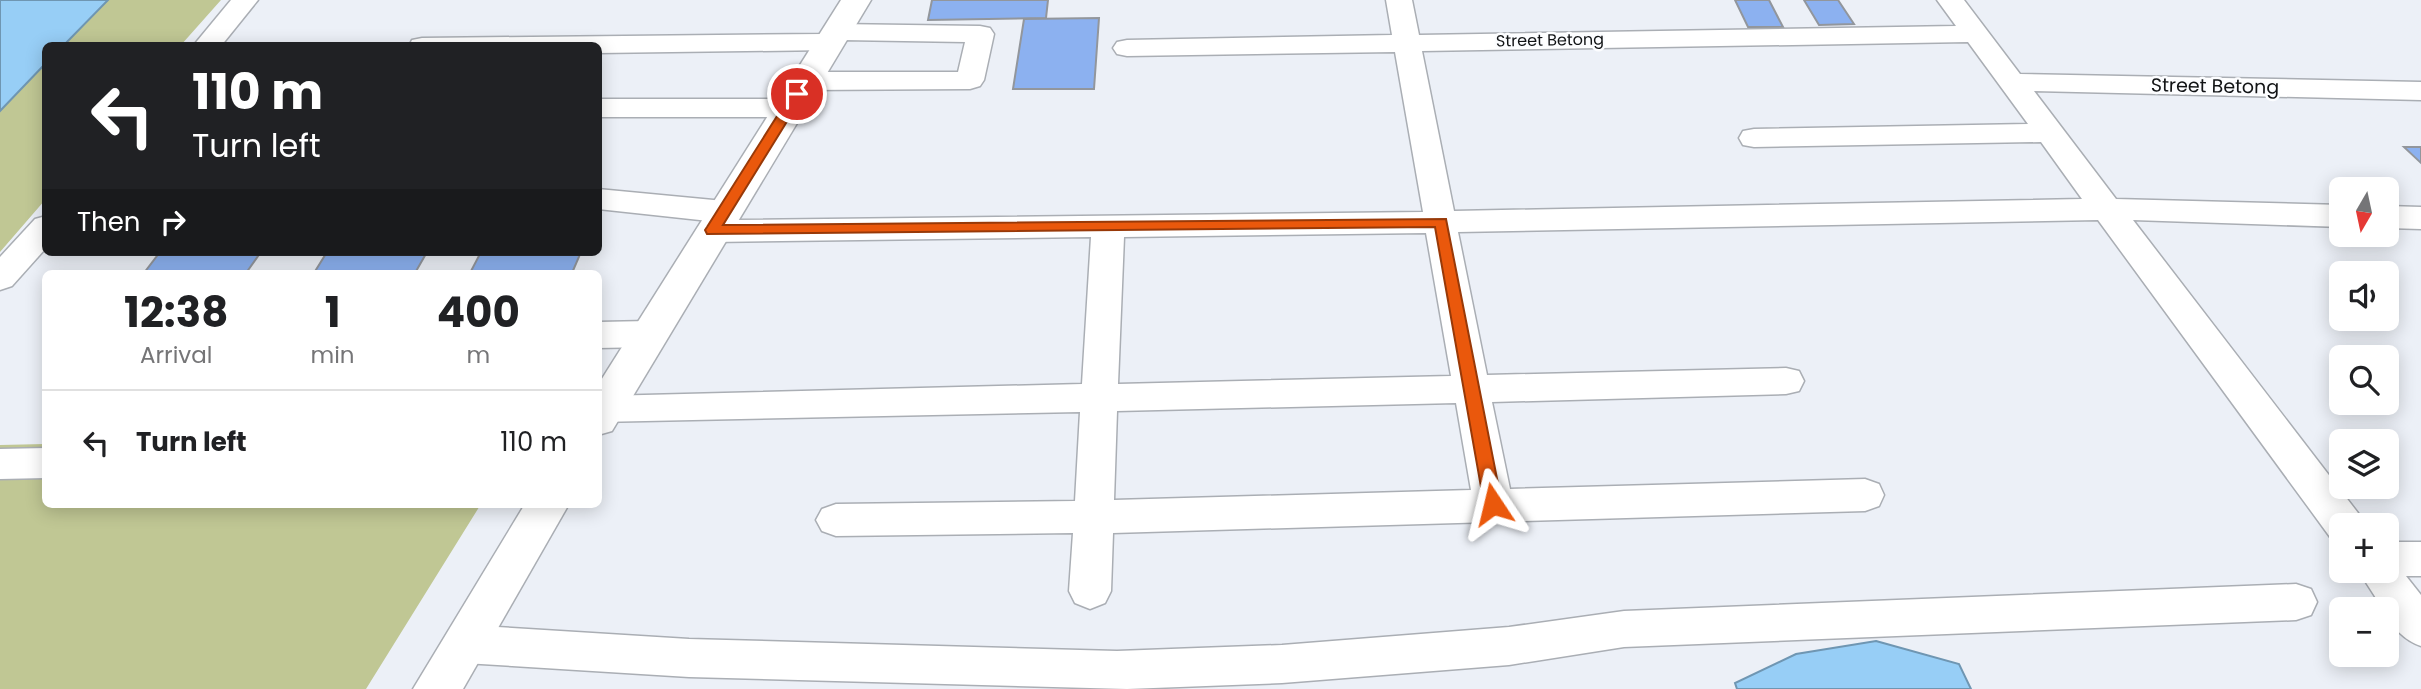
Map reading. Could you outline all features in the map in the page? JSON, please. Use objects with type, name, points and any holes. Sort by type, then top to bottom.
[{"type":"main road","points":[[602,413],[856,0]]},
{"type":"main road","points":[[437,689],[546,508]]},
{"type":"street","points":[[209,42],[245,0]]},
{"type":"street","points":[[1399,0],[1493,504]]},
{"type":"street","points":[[1950,0],[2335,513]]},
{"type":"street","points":[[602,42],[833,37],[874,33],[980,34],[970,80],[859,80],[797,95],[602,108]]},
{"type":"street","name":"Street Betong","points":[[1127,48],[1974,34]]},
{"type":"street","name":"Street Betong","points":[[2009,82],[2421,91]]},
{"type":"street","points":[[1754,138],[2048,133]]},
{"type":"street","points":[[602,201],[718,221],[1108,226],[2107,209],[2329,216]]},
{"type":"street","points":[[2399,218],[2421,218]]},
{"type":"street","points":[[1090,591],[1108,226]]},
{"type":"street","points":[[0,278],[42,231]]},
{"type":"street","points":[[602,335],[649,334]]},
{"type":"street","points":[[602,415],[1101,397],[1786,381]]},
{"type":"street","points":[[0,464],[42,463]]},
{"type":"street","points":[[836,520],[1094,517],[1865,495]]},
{"type":"street","points":[[2399,577],[2421,559]]},
{"type":"street","points":[[2398,583],[2421,628]]},
{"type":"street","points":[[464,644],[689,658],[1116,670],[1282,664],[1509,646],[1624,629],[2296,602]]},
{"type":"green space","points":[[0,0],[221,0],[184,42],[42,42],[42,203],[0,252]]},
{"type":"green space","points":[[42,444],[42,508],[479,508],[366,689],[0,689],[0,445]]},
{"type":"water","points":[[0,0],[108,0],[67,42],[42,42],[42,67],[0,111]]},
{"type":"water","points":[[1876,641],[1959,664],[1971,689],[1737,689],[1735,683],[1796,654]]},
{"type":"building","points":[[932,0],[1048,0],[1046,18],[928,20]]},
{"type":"building","points":[[1735,0],[1769,0],[1783,27],[1748,27]]},
{"type":"building","points":[[1804,0],[1838,0],[1854,24],[1819,25]]},
{"type":"building","points":[[1099,18],[1094,89],[1013,89],[1024,19]]},
{"type":"building","points":[[2404,147],[2421,147],[2421,163]]},
{"type":"building","points":[[157,256],[258,256],[248,270],[146,270]]},
{"type":"building","points":[[325,256],[425,256],[417,270],[316,270]]},
{"type":"building","points":[[479,256],[579,256],[573,270],[472,270]]},
{"type":"route","points":[[797,94],[712,230],[1441,222],[1493,504]]}]
